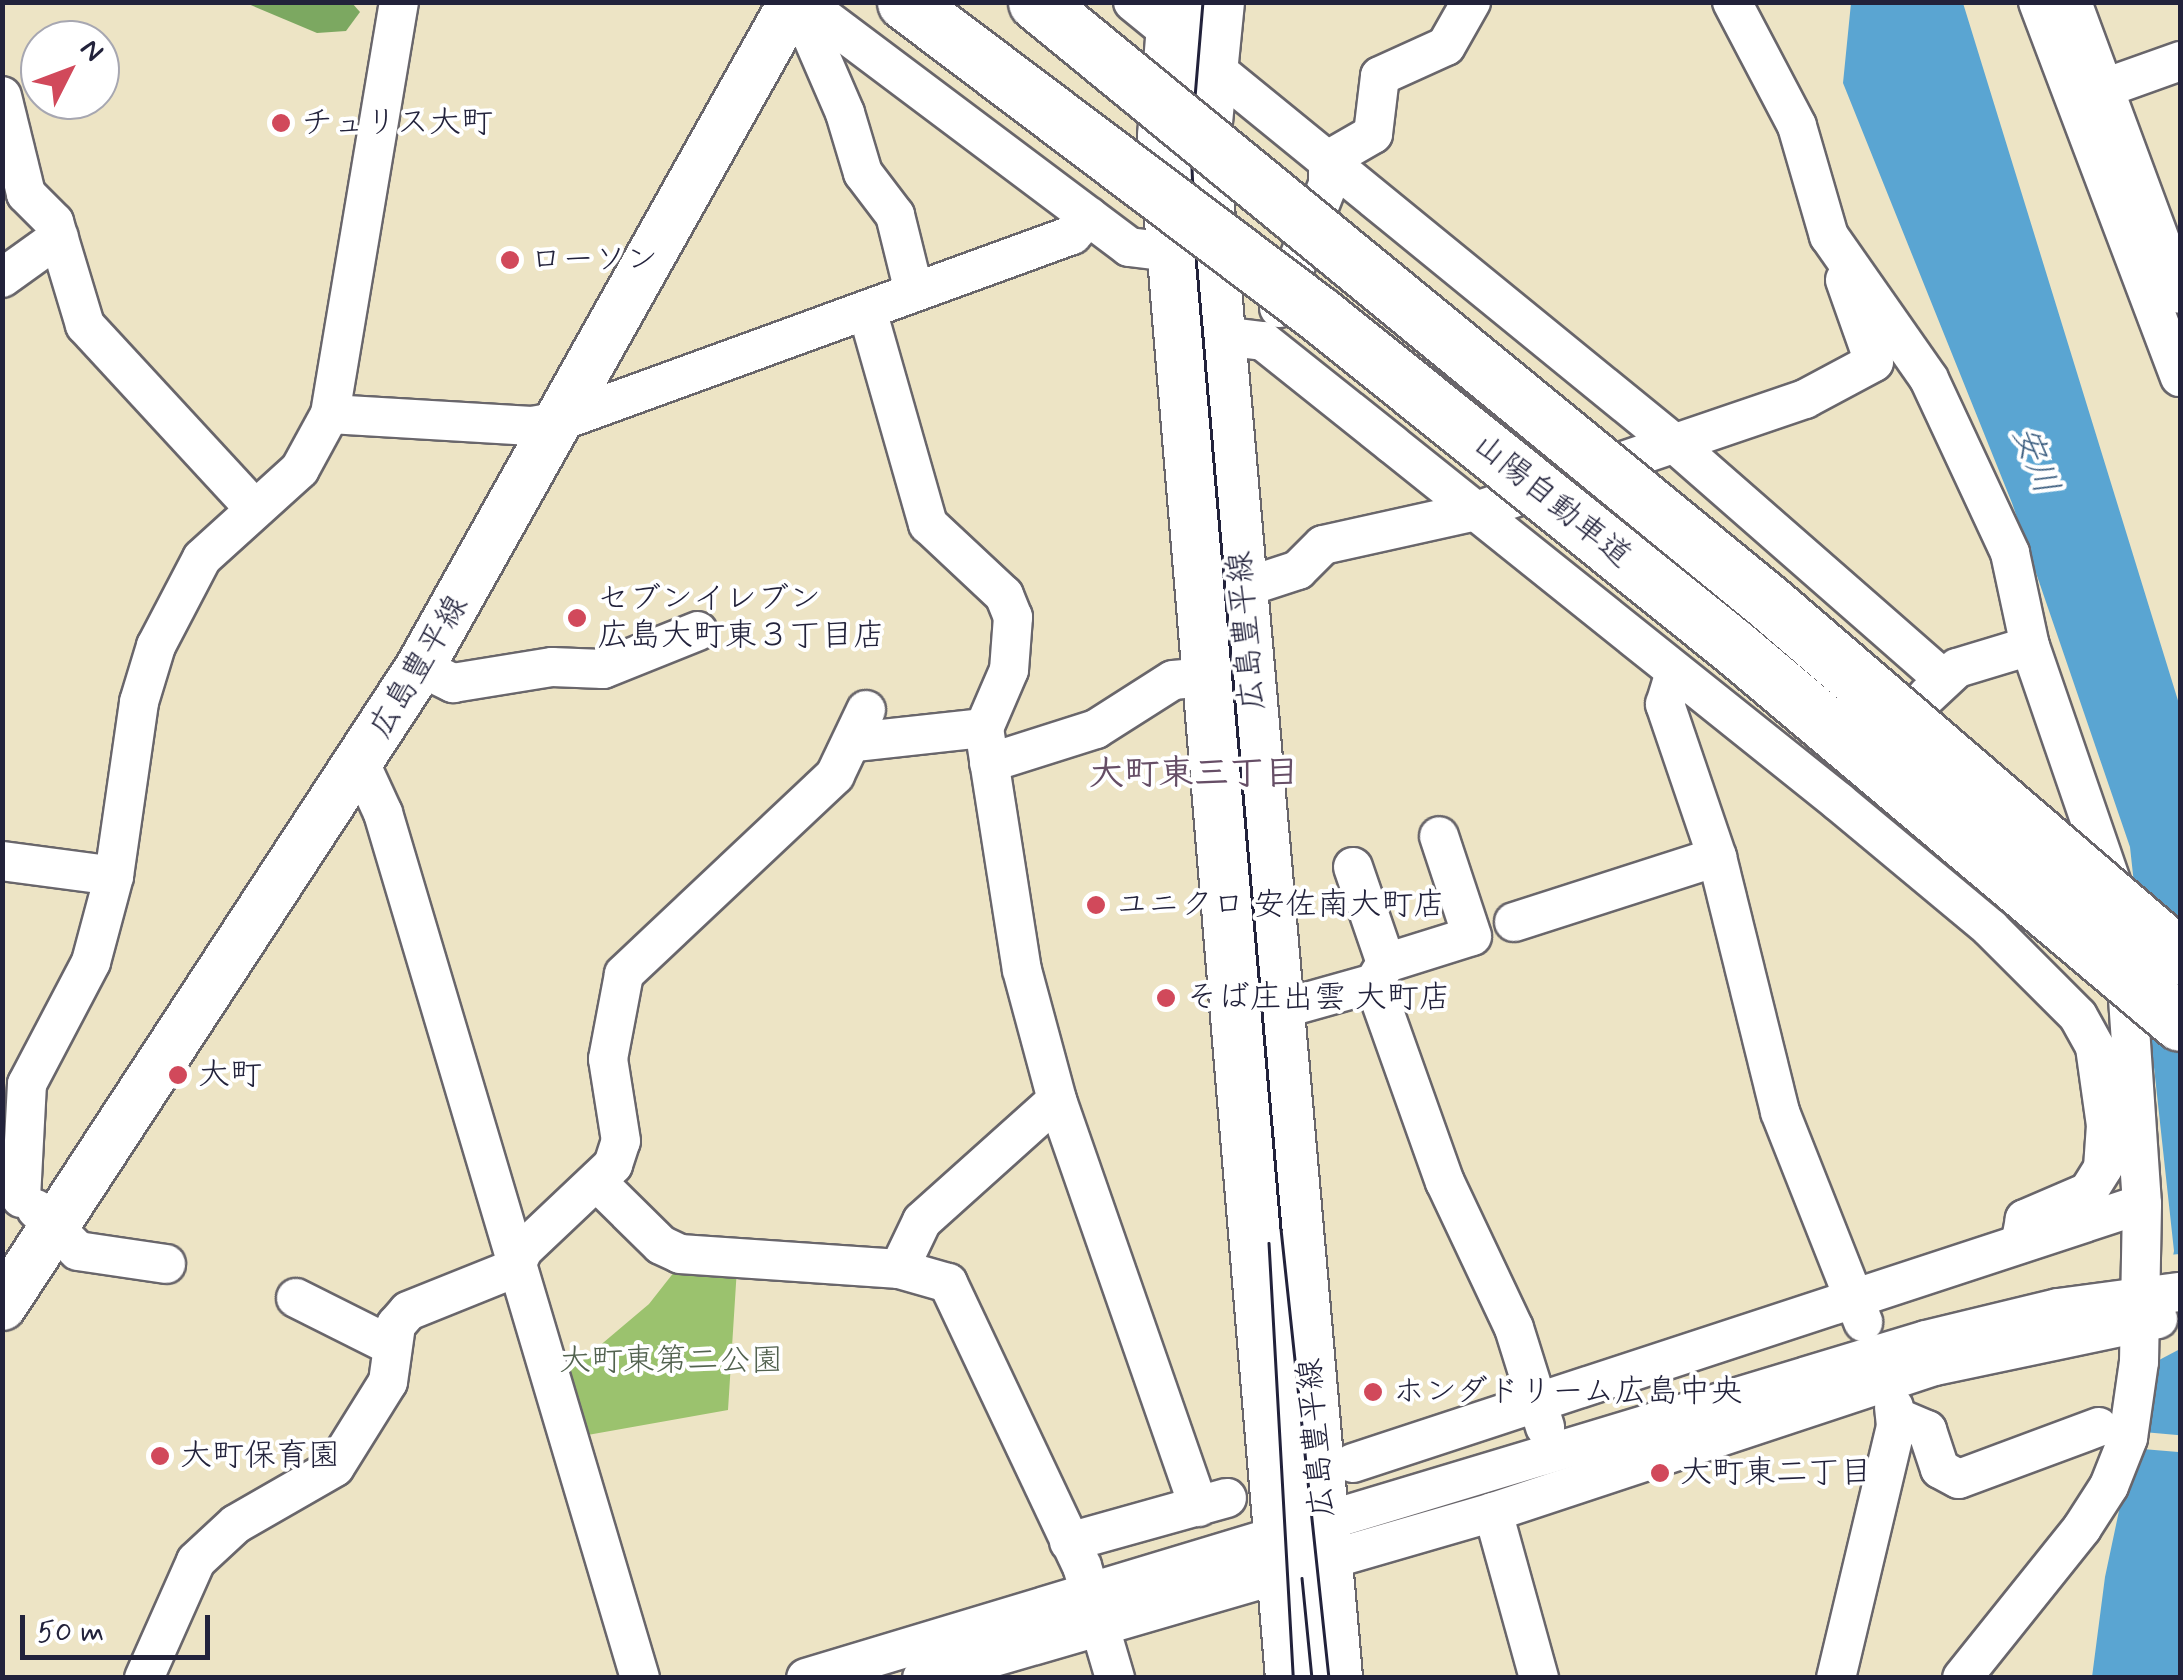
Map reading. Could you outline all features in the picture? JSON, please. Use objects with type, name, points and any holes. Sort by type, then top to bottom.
[{"type":"highway","name":"山陽自動車道","points":[[905,2],[1320,315],[1704,622],[2180,1023]]},
{"type":"highway","name":"山陽自動車道","points":[[1036,2],[1768,602],[2180,958]]},
{"type":"main road","name":"広島豊平線","points":[[2,1306],[25,1206],[360,763],[420,668],[798,2]]},
{"type":"main road","name":"広島豊平線","points":[[1220,2],[1210,65],[1205,150],[1242,339],[1243,588],[1338,1678]]},
{"type":"main road","name":"広島豊平線","points":[[1158,12],[1170,252],[1211,677],[1276,1554],[1290,1678]]},
{"type":"street","points":[[166,1264],[78,1251],[25,1206],[27,1084],[58,1014],[91,962],[114,876],[139,702],[156,646],[202,558],[300,469],[330,414],[399,2]]},
{"type":"street","points":[[798,2],[1130,247],[1170,252]]},
{"type":"street","points":[[798,2],[845,113],[863,173],[895,215],[914,292]]},
{"type":"street","points":[[1328,160],[1373,134],[1373,94],[1380,76],[1446,46],[1471,2]]},
{"type":"street","points":[[1243,588],[1298,570],[1323,544],[1476,511],[1806,398],[1874,362],[1829,236],[1797,126],[1732,2]]},
{"type":"street","points":[[2038,2],[2180,377]]},
{"type":"street","points":[[2072,2],[2102,89],[2177,275]]},
{"type":"street","points":[[1158,12],[1210,65],[1675,444],[1942,678]]},
{"type":"street","points":[[2102,89],[2180,61]]},
{"type":"street","points":[[2,96],[12,177],[54,222],[85,325],[254,508]]},
{"type":"street","points":[[1328,160],[1328,184],[1242,339],[1476,511],[1839,802],[1990,928],[2078,1016],[2095,1046],[2106,1126],[2103,1168],[2088,1192],[2026,1219],[2020,1244]]},
{"type":"street","points":[[330,414],[532,426],[560,421],[1072,235],[1089,217]]},
{"type":"street","points":[[2,278],[59,236]]},
{"type":"street","points":[[1829,236],[1929,379],[2010,553],[2030,646],[2118,894],[2138,1085],[2142,1204],[2157,1307],[2136,1396],[2109,1486],[1962,1678]]},
{"type":"street","points":[[867,310],[928,524],[1004,595],[1013,617],[1009,670],[986,746],[1022,970],[1057,1100],[1213,1503],[1069,1542]]},
{"type":"street","points":[[420,668],[452,683],[552,666],[603,668],[698,632]]},
{"type":"street","points":[[1839,802],[1942,678],[2030,646]]},
{"type":"street","points":[[1675,672],[1665,704],[1717,857],[1780,1112],[1859,1312]]},
{"type":"street","points":[[144,1678],[196,1561],[236,1524],[335,1467],[388,1382],[392,1346],[408,1311],[514,1268],[523,1250],[598,1183],[621,1142],[608,1059],[624,974],[720,877],[805,805],[861,726],[986,746],[1096,729],[1173,680],[1211,677]]},
{"type":"street","points":[[360,763],[383,813],[514,1268],[640,1678]]},
{"type":"street","points":[[1278,1010],[1472,936],[1439,836]]},
{"type":"street","points":[[1514,922],[1717,857]]},
{"type":"street","points":[[2,861],[114,876]]},
{"type":"street","points":[[1353,867],[1380,973],[1444,1182],[1514,1328],[1553,1452]]},
{"type":"street","points":[[898,1269],[922,1221],[1057,1100]]},
{"type":"street","points":[[598,1183],[661,1246],[680,1254],[898,1269],[948,1284],[959,1299],[1069,1542],[1115,1678]]},
{"type":"street","points":[[1353,1463],[1538,1404],[1859,1312],[2020,1244],[2142,1204]]},
{"type":"street","points":[[296,1298],[392,1346]]},
{"type":"street","points":[[806,1678],[1093,1609],[1326,1540],[1553,1452],[1926,1340],[2058,1308],[2157,1307]]},
{"type":"street","points":[[1326,1540],[1493,1512],[1935,1366],[2157,1307]]},
{"type":"street","points":[[1836,1678],[1895,1412],[1927,1430],[1940,1469],[1959,1479],[2099,1427]]},
{"type":"street","points":[[1493,1512],[1539,1678]]},
{"type":"street","points":[[922,1678],[1093,1609]]},
{"type":"green space","points":[[246,3],[352,3],[360,12],[346,31],[317,33]]},
{"type":"green space","name":"大町東第二公園","points":[[682,1262],[737,1268],[728,1410],[582,1436],[565,1375],[649,1304]]},
{"type":"water","name":"安川","points":[[1851,3],[1963,3],[2180,707],[2180,1677],[2092,1677],[2105,1577],[2174,1251],[2130,847],[2012,503],[1843,83]]},
{"type":"pier","points":[[2180,1254],[2180,1349],[2144,1368],[2168,1255]]},
{"type":"pier","points":[[2132,1431],[2180,1435],[2178,1452],[2131,1448]]},
{"type":"tram line","points":[[1203,2],[1191,146],[1196,257],[1281,1229],[1329,1678]]},
{"type":"tram line","points":[[1269,1243],[1293,1678]]},
{"type":"tram line","points":[[1302,1578],[1312,1678]]},
{"type":"place","name":"チュリス大町","points":[[281,123]]},
{"type":"place","name":"ローソン","points":[[510,260]]},
{"type":"place","name":"セブンイレブン 広島大町東３丁目店","points":[[577,618]]},
{"type":"place","name":"ユニクロ 安佐南大町店","points":[[1096,905]]},
{"type":"place","name":"そば庄出雲 大町店","points":[[1166,998]]},
{"type":"place","name":"大町","points":[[178,1075]]},
{"type":"place","name":"ホンダドリーム広島中央","points":[[1373,1392]]},
{"type":"place","name":"大町保育園","points":[[160,1456]]},
{"type":"place","name":"大町東二丁目","points":[[1660,1473]]},
{"type":"district","name":"大町東三丁目","points":[[1194,774]]}]
